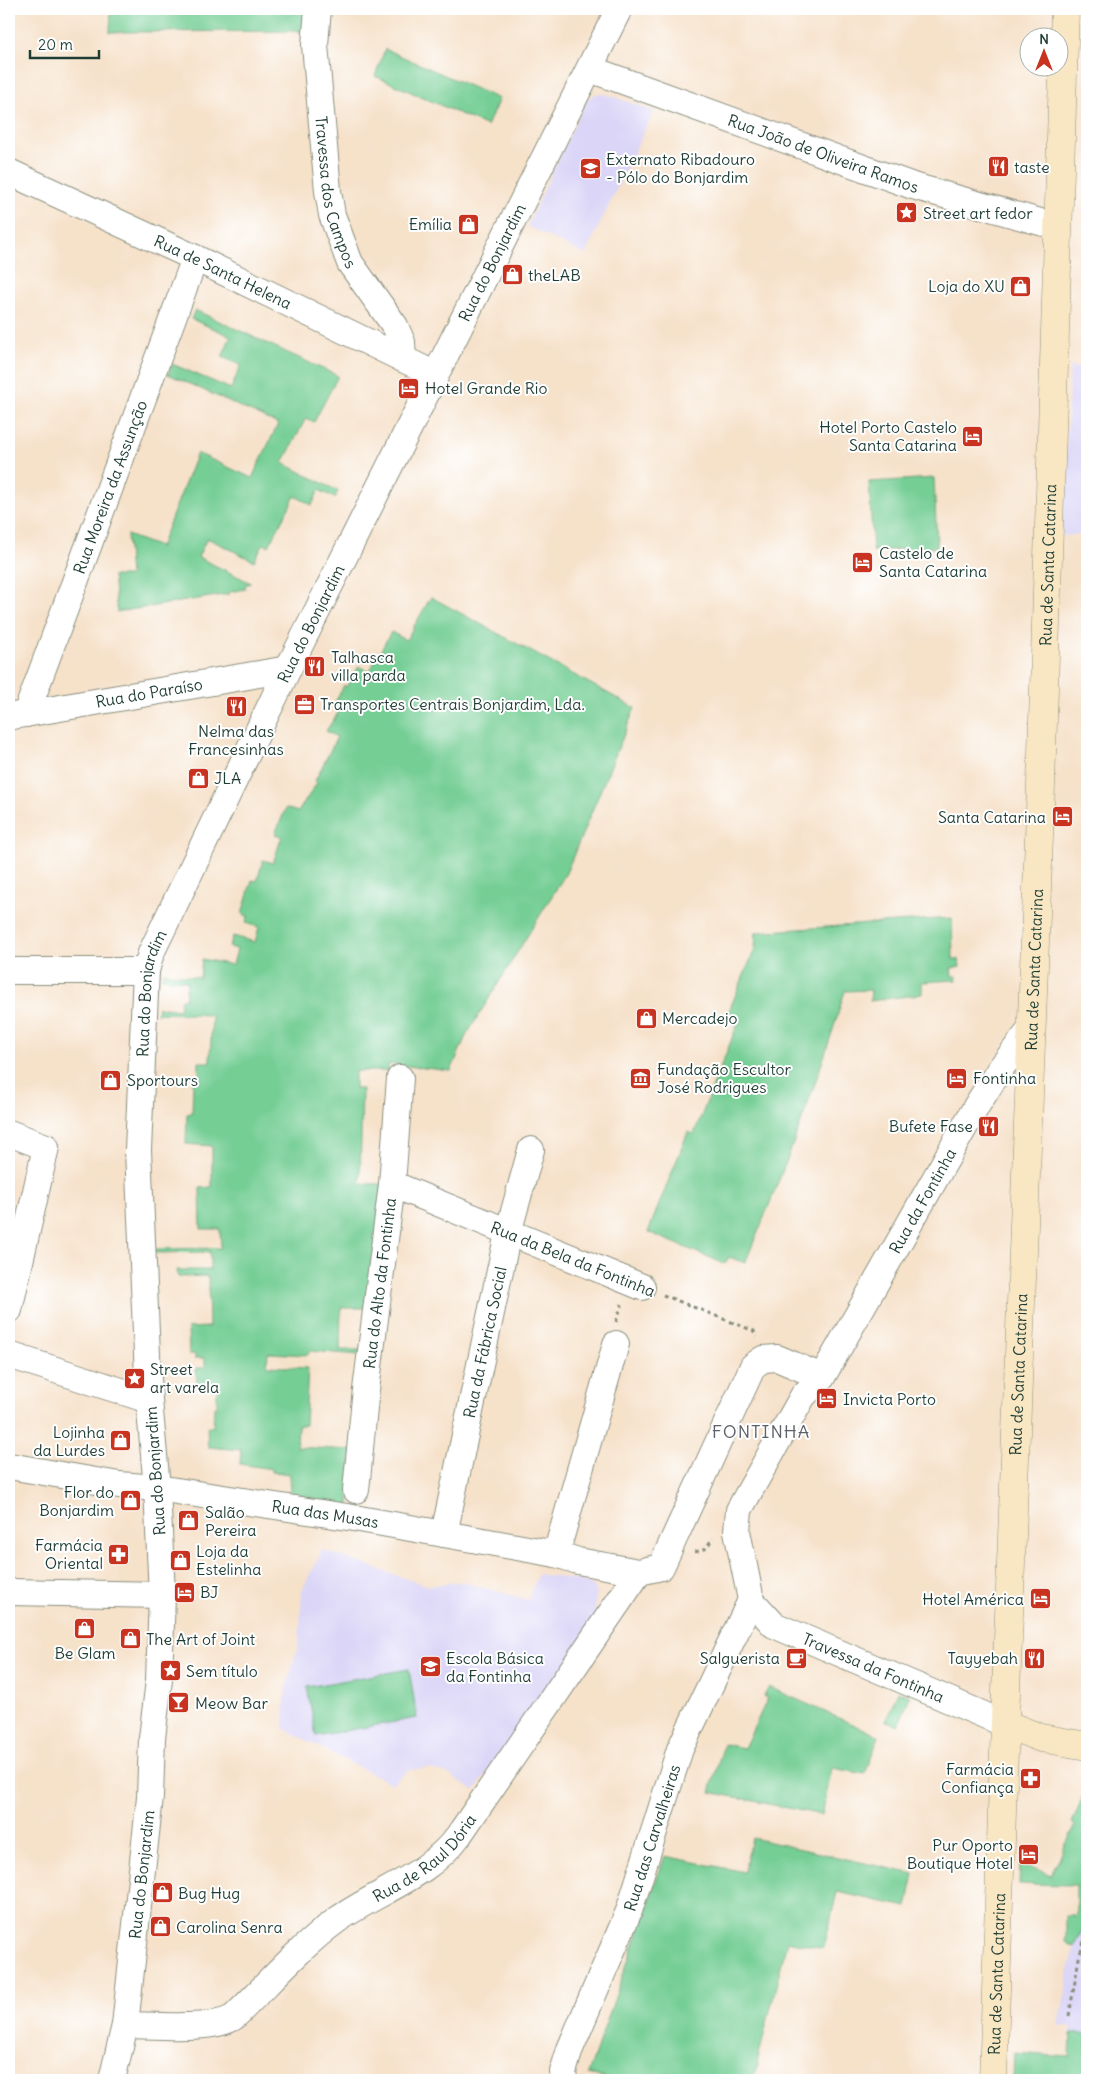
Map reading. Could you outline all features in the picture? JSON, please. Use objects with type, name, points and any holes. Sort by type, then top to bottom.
[{"type":"main road","name":"Rua de Santa Catarina","points":[[994,2080],[1066,9]]},
{"type":"main road","points":[[1005,1724],[1041,1738],[1087,1746]]},
{"type":"street","name":"Travessa dos Campos","points":[[318,9],[315,45],[328,191],[332,215],[350,262],[395,326],[402,342],[403,359]]},
{"type":"street","name":"Rua do Bonjardim","points":[[112,2080],[125,2025],[150,1796],[152,1738],[159,1680],[162,1595],[157,1488],[149,1400],[138,1150],[146,971],[151,953],[288,669],[619,9]]},
{"type":"street","name":"Rua João de Oliveira Ramos","points":[[590,69],[913,186],[1058,227]]},
{"type":"street","name":"Rua de Santa Helena","points":[[9,172],[194,258],[436,375]]},
{"type":"street","name":"Rua Moreira da Assunção","points":[[17,715],[194,258]]},
{"type":"street","name":"Rua do Paraíso","points":[[17,715],[288,669]]},
{"type":"street","points":[[9,971],[146,971]]},
{"type":"street","name":"Rua da Fontinha","points":[[751,1600],[737,1531],[738,1510],[803,1396],[822,1377],[977,1105],[1000,1069],[1031,1029]]},
{"type":"street","name":"Rua do Alto da Fontinha","points":[[356,1490],[365,1398],[392,1184],[400,1078]]},
{"type":"street","points":[[9,1133],[46,1147],[9,1310]]},
{"type":"street","name":"Rua da Fábrica Social","points":[[444,1534],[508,1233],[531,1150]]},
{"type":"street","name":"Rua da Bela da Fontinha","points":[[392,1184],[637,1285]]},
{"type":"street","points":[[556,1554],[616,1344]]},
{"type":"street","points":[[9,1355],[149,1400]]},
{"type":"street","points":[[639,1572],[661,1567],[753,1366],[763,1359],[777,1358],[822,1377]]},
{"type":"street","name":"Rua das Musas","points":[[9,1466],[119,1485],[157,1488],[444,1534],[556,1554],[578,1561],[639,1572]]},
{"type":"street","name":"Rua de Raul Dória","points":[[125,2025],[210,2025],[225,2022],[234,2017],[335,1921],[425,1868],[444,1854],[459,1835],[639,1572]]},
{"type":"street","points":[[9,1592],[162,1595]]},
{"type":"street","name":"Travessa da Fontinha","points":[[751,1600],[774,1624],[1005,1724]]},
{"type":"street","name":"Rua das Carvalheiras","points":[[564,2080],[564,2072],[570,2049],[629,1911],[680,1749],[751,1600]]},
{"type":"path","name":"Rua da Bela da Fontinha","points":[[637,1285],[754,1331]]},
{"type":"path","points":[[616,1344],[616,1320],[637,1285]]},
{"type":"path","points":[[1069,2016],[1079,1958],[1087,1930]]},
{"type":"shaded area","name":"Externato Ribadouro - Pólo do Bonjardim","points":[[595,94],[605,94],[654,111],[585,255],[527,226],[586,100]]},
{"type":"shaded area","points":[[1070,367],[1087,368],[1087,534],[1062,536]]},
{"type":"shaded area","name":"Escola Básica da Fontinha","points":[[322,1550],[430,1586],[463,1582],[528,1600],[538,1574],[586,1582],[594,1587],[596,1591],[594,1632],[474,1791],[448,1774],[428,1768],[408,1770],[392,1784],[284,1729],[285,1693],[299,1642],[302,1590]]},
{"type":"shaded area","points":[[1087,1918],[1087,2034],[1071,2034],[1071,2026],[1059,2026],[1072,1954]]},
{"type":"green space","points":[[111,9],[311,9],[311,31],[110,32]]},
{"type":"green space","points":[[385,49],[499,99],[487,126],[375,76]]},
{"type":"green space","points":[[195,310],[338,376],[314,422],[306,418],[283,463],[338,491],[335,498],[319,490],[312,505],[295,496],[269,546],[263,544],[254,561],[207,538],[198,557],[251,583],[245,585],[245,589],[229,592],[229,594],[117,612],[113,576],[130,576],[127,535],[160,547],[197,453],[252,478],[278,424],[168,374],[172,364],[231,389],[241,365],[222,357],[231,336],[191,319]]},
{"type":"green space","points":[[934,478],[937,547],[873,551],[869,482]]},
{"type":"green space","points":[[431,597],[635,708],[566,873],[466,1036],[451,1071],[389,1064],[388,1071],[355,1071],[355,1089],[362,1089],[360,1184],[384,1184],[368,1308],[341,1308],[340,1350],[361,1350],[361,1355],[309,1351],[308,1355],[268,1353],[267,1366],[308,1368],[305,1425],[298,1425],[297,1447],[352,1450],[349,1508],[291,1497],[290,1474],[272,1472],[272,1469],[240,1464],[241,1450],[208,1447],[207,1427],[213,1427],[214,1407],[217,1407],[217,1386],[197,1386],[196,1368],[205,1368],[205,1358],[195,1358],[195,1354],[189,1354],[188,1328],[209,1327],[208,1276],[178,1277],[177,1270],[210,1270],[210,1252],[155,1253],[155,1249],[221,1248],[220,1229],[201,1229],[200,1188],[212,1187],[212,1146],[186,1144],[187,1114],[192,1113],[193,1080],[199,1080],[199,1062],[210,1062],[212,1015],[156,1013],[158,1007],[179,1010],[181,999],[185,999],[187,981],[162,978],[163,972],[200,978],[202,959],[233,965],[237,949],[229,947],[233,936],[255,942],[259,927],[246,923],[248,916],[242,914],[252,880],[257,881],[263,860],[273,863],[282,836],[275,834],[286,808],[298,812],[317,783],[315,781],[337,737],[326,731],[340,710],[333,706],[344,685],[347,687],[359,666],[369,672],[391,632],[406,640]]},
{"type":"green space","points":[[952,918],[953,959],[959,959],[960,967],[951,968],[952,976],[957,976],[956,980],[922,982],[922,994],[870,1001],[871,990],[845,991],[799,1128],[745,1263],[729,1257],[725,1264],[648,1232],[688,1132],[694,1134],[740,1018],[728,1013],[755,949],[756,932]]},
{"type":"green space","points":[[409,1669],[417,1718],[316,1736],[307,1687]]},
{"type":"green space","points":[[769,1687],[879,1736],[865,1774],[832,1768],[822,1815],[710,1792],[724,1744],[744,1748],[768,1698],[764,1696]]},
{"type":"green space","points":[[898,1691],[910,1696],[898,1726],[886,1721]]},
{"type":"green space","points":[[1085,1791],[1087,1792],[1087,1918],[1075,1947],[1066,1942],[1066,1916],[1076,1916],[1076,1885],[1019,1884],[1020,1863],[1051,1875],[1075,1826],[1072,1823]]},
{"type":"green space","points":[[752,1838],[914,1874],[907,1907],[837,1892],[824,1948],[787,1941],[753,2080],[614,2080],[588,2074],[665,1856],[744,1872]]},
{"type":"green space","points":[[1071,2034],[1087,2034],[1087,2080],[1013,2080],[1014,2053],[1070,2057]]},
{"type":"place","name":"taste","points":[[998,167]]},
{"type":"place","name":"Externato Ribadouro - Pólo do Bonjardim","points":[[590,168]]},
{"type":"place","name":"Street art fedor","points":[[907,213]]},
{"type":"place","name":"Emília","points":[[468,224]]},
{"type":"place","name":"theLAB","points":[[512,275]]},
{"type":"place","name":"Loja do XU","points":[[1021,286]]},
{"type":"place","name":"Hotel Grande Rio","points":[[409,388]]},
{"type":"place","name":"Hotel Porto Castelo Santa Catarina","points":[[973,436]]},
{"type":"place","name":"Castelo de Santa Catarina","points":[[863,562]]},
{"type":"place","name":"Talhasca villa parda","points":[[315,666]]},
{"type":"place","name":"Transportes Centrais Bonjardim, Lda.","points":[[304,704]]},
{"type":"place","name":"Nelma das Francesinhas","points":[[236,707]]},
{"type":"place","name":"JLA","points":[[198,778]]},
{"type":"place","name":"Santa Catarina","points":[[1062,817]]},
{"type":"place","name":"Mercadejo","points":[[646,1018]]},
{"type":"place","name":"Fundação Escultor José Rodrigues","points":[[641,1078]]},
{"type":"place","name":"Fontinha","points":[[957,1078]]},
{"type":"place","name":"Sportours","points":[[111,1080]]},
{"type":"place","name":"Bufete Fase","points":[[989,1126]]},
{"type":"place","name":"Street art varela","points":[[134,1378]]},
{"type":"place","name":"Invicta Porto","points":[[827,1399]]},
{"type":"place","name":"Lojinha da Lurdes","points":[[121,1441]]},
{"type":"place","name":"Flor do Bonjardim","points":[[130,1501]]},
{"type":"place","name":"Salão Pereira","points":[[189,1521]]},
{"type":"place","name":"Farmácia Oriental","points":[[119,1554]]},
{"type":"place","name":"Loja da Estelinha","points":[[180,1560]]},
{"type":"place","name":"BJ","points":[[184,1592]]},
{"type":"place","name":"Hotel América","points":[[1040,1599]]},
{"type":"place","name":"Be Glam","points":[[85,1629]]},
{"type":"place","name":"The Art of Joint","points":[[130,1639]]},
{"type":"place","name":"Salguerista","points":[[796,1658]]},
{"type":"place","name":"Tayyebah","points":[[1034,1658]]},
{"type":"place","name":"Escola Básica da Fontinha","points":[[430,1667]]},
{"type":"place","name":"Sem título","points":[[170,1671]]},
{"type":"place","name":"Meow Bar","points":[[179,1703]]},
{"type":"place","name":"Farmácia Confiança","points":[[1030,1778]]},
{"type":"place","name":"Pur Oporto Boutique Hotel","points":[[1029,1854]]},
{"type":"place","name":"Bug Hug","points":[[162,1893]]},
{"type":"place","name":"Carolina Senra","points":[[160,1927]]},
{"type":"district","name":"FONTINHA","points":[[761,1431]]}]
